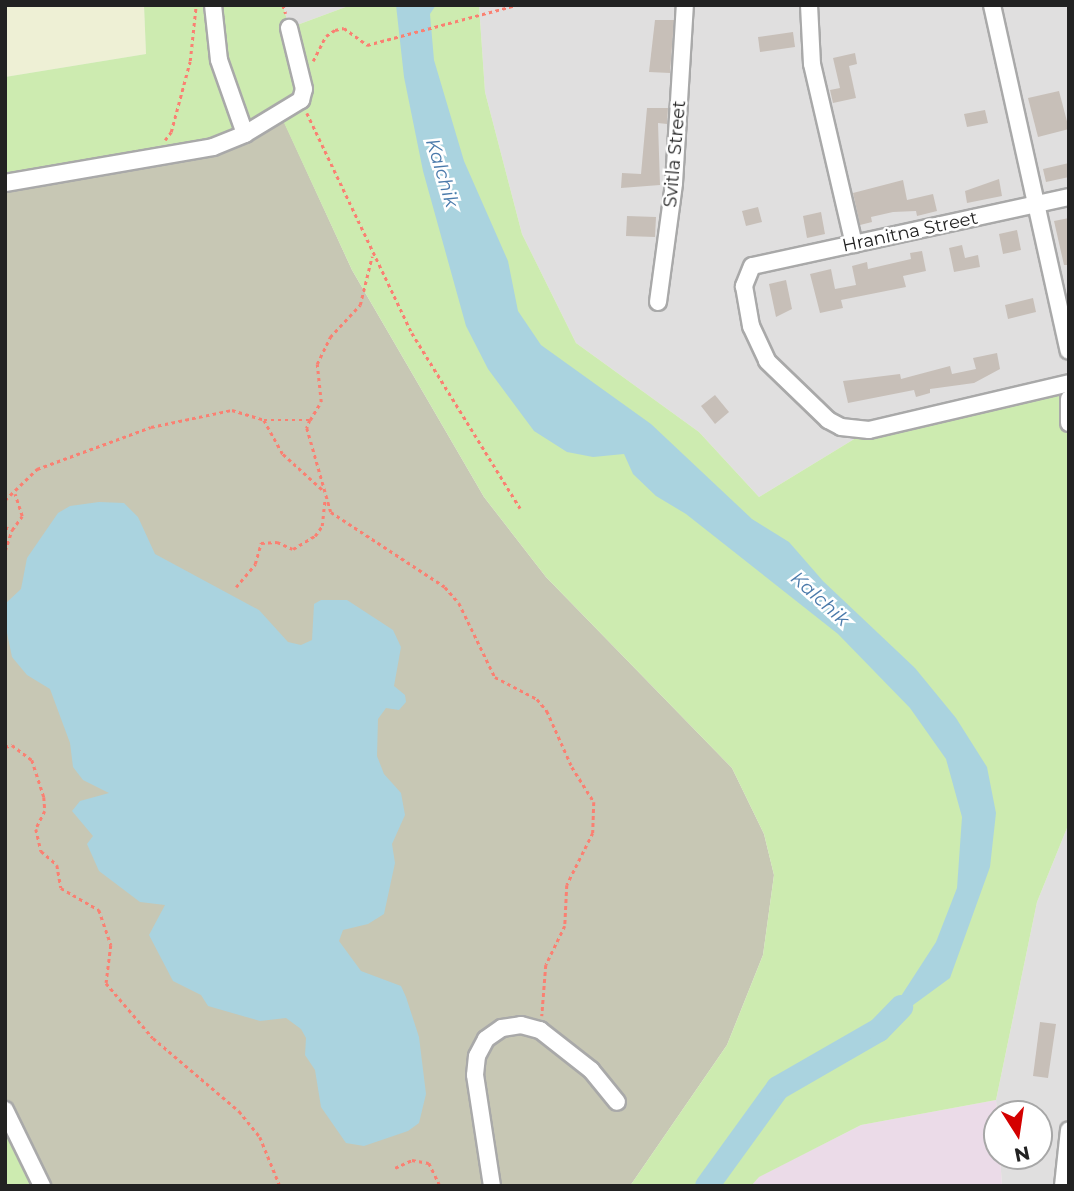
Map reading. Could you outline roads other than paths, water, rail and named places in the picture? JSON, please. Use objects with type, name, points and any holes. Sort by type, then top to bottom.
[{"type":"street","points":[[213,5],[219,60],[245,134]]},
{"type":"street","name":"Svitla Street","points":[[658,302],[674,183],[685,5]]},
{"type":"street","points":[[809,5],[812,64],[854,244]]},
{"type":"street","points":[[992,5],[1069,351]]},
{"type":"street","points":[[5,183],[213,147],[245,134],[302,94],[289,28]]},
{"type":"street","name":"Hranitna Street","points":[[1069,197],[752,266],[744,286],[751,326],[767,361],[828,420],[869,430],[1069,383]]},
{"type":"street","points":[[1069,399],[1069,424]]},
{"type":"street","points":[[492,1186],[475,1075],[477,1056],[486,1039],[502,1028],[521,1025],[540,1030],[590,1070],[617,1102]]},
{"type":"street","points":[[5,1110],[42,1186]]},
{"type":"street","points":[[1063,1186],[1069,1130]]},
{"type":"water","points":[[396,5],[436,5],[430,14],[434,60],[464,161],[508,261],[518,311],[541,345],[651,424],[752,519],[789,542],[823,581],[915,668],[956,718],[987,767],[996,813],[990,867],[950,978],[879,1030],[936,942],[957,888],[962,817],[946,759],[910,708],[838,634],[686,514],[656,496],[633,474],[624,454],[593,457],[567,452],[534,431],[488,369],[466,326],[423,171],[404,77]]},
{"type":"water","points":[[99,502],[124,503],[138,517],[155,554],[259,610],[288,642],[301,645],[312,640],[314,604],[321,600],[347,600],[393,630],[401,647],[394,686],[405,695],[406,702],[399,710],[386,708],[378,719],[377,756],[384,774],[401,793],[405,815],[392,844],[395,863],[384,914],[368,924],[343,930],[339,941],[361,971],[401,986],[406,997],[419,1037],[426,1094],[419,1123],[408,1131],[364,1146],[346,1143],[321,1107],[315,1070],[305,1055],[306,1038],[301,1029],[286,1018],[260,1021],[208,1006],[201,995],[173,981],[149,935],[165,905],[140,902],[99,871],[87,844],[93,836],[72,811],[80,801],[109,793],[83,780],[73,767],[70,743],[50,689],[27,675],[12,657],[5,623],[5,604],[21,589],[27,558],[58,513],[70,506]]},
{"type":"waterway","name":"Kalchik","points":[[707,1186],[778,1088],[879,1030],[901,1007]]}]
